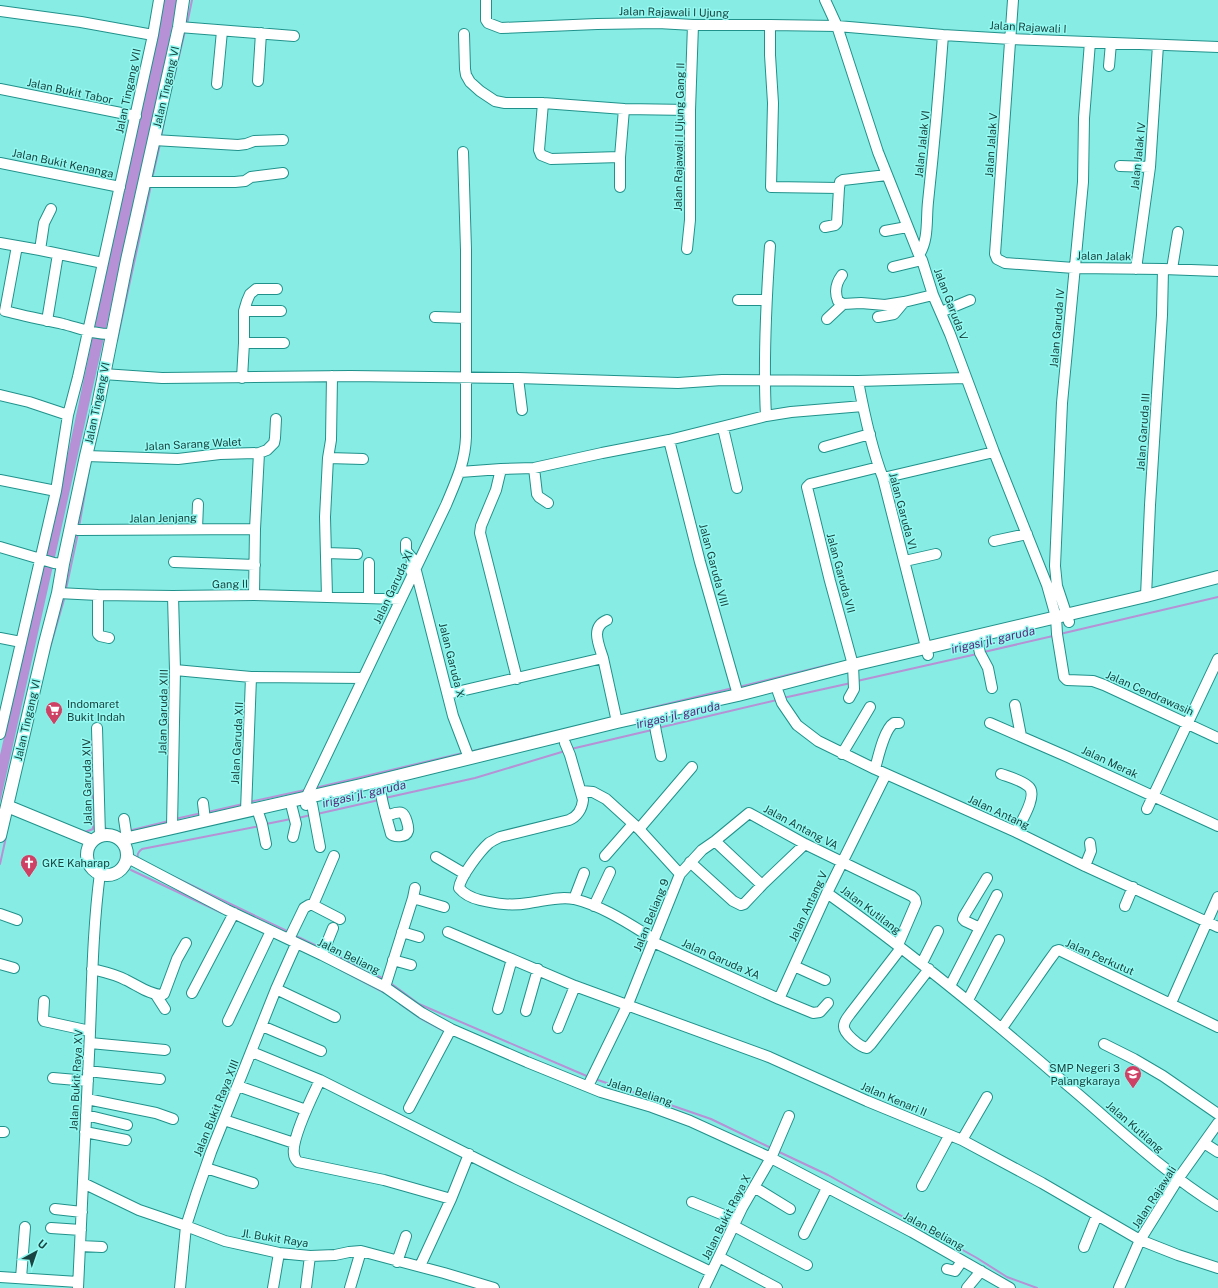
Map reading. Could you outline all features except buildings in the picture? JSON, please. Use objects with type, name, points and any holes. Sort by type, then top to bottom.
[{"type":"main road","name":"Jalan Tingang VI","points":[[0,836],[2,803],[58,593],[50,561],[71,528],[98,405],[108,335],[145,182],[179,27],[183,0]]},
{"type":"main road","points":[[927,651],[980,651],[1146,596],[1218,577]]},
{"type":"main road","points":[[1104,610],[1218,586]]},
{"type":"main road","points":[[2,803],[96,838],[112,835],[124,845],[262,823],[294,815],[310,807],[362,788],[469,758],[617,722],[655,724],[780,697],[854,676],[927,651],[1060,625]]},
{"type":"main road","points":[[362,788],[381,795],[568,749],[655,724],[738,695],[854,676]]},
{"type":"main road","points":[[124,845],[172,827],[246,811],[310,807]]},
{"type":"main road","points":[[96,838],[88,849],[87,857],[90,865],[100,873],[110,874],[117,872],[124,864],[124,845]]},
{"type":"street","name":"Jalan Tingang VII","points":[[0,734],[2,715],[21,642],[50,561],[56,491],[68,415],[92,332],[103,263],[136,116],[159,0]]},
{"type":"street","name":"Jalan Rajawali I Ujung","points":[[486,0],[486,20],[488,23],[501,28],[658,23],[693,25],[770,24],[837,26]]},
{"type":"street","name":"Jalan Garuda V","points":[[825,0],[837,26],[887,175],[1047,585],[1060,625]]},
{"type":"street","points":[[1011,39],[1013,0]]},
{"type":"street","points":[[0,11],[81,22],[153,35]]},
{"type":"street","points":[[770,24],[773,103],[771,187],[839,188]]},
{"type":"street","name":"Jalan Rajawali I Ujung Gang II","points":[[687,249],[690,201],[690,110],[693,25]]},
{"type":"street","name":"Jalan Rajawali I","points":[[837,26],[1011,39],[1218,47]]},
{"type":"street","points":[[179,27],[294,36]]},
{"type":"street","points":[[216,84],[222,31]]},
{"type":"street","points":[[258,81],[261,33]]},
{"type":"street","points":[[464,34],[466,75],[470,82],[480,91],[495,101],[505,103],[543,103],[624,109],[690,110]]},
{"type":"street","name":"Jalan Jalak VI","points":[[920,258],[926,238],[943,35]]},
{"type":"street","name":"Jalan Jalak V","points":[[995,254],[1011,39]]},
{"type":"street","name":"Jalan Garuda IV","points":[[1060,625],[1055,566],[1062,403],[1083,182],[1084,118],[1090,42]]},
{"type":"street","points":[[1109,66],[1111,43]]},
{"type":"street","name":"Jalan Jalak IV","points":[[1136,269],[1150,168],[1158,45]]},
{"type":"street","name":"Jalan Bukit Tabor","points":[[0,89],[136,116]]},
{"type":"street","points":[[543,103],[539,150],[541,155],[551,159],[620,157]]},
{"type":"street","points":[[620,187],[620,157],[624,109]]},
{"type":"street","points":[[154,140],[238,145],[254,141],[283,140]]},
{"type":"street","name":"Jalan Garuda XI","points":[[310,807],[363,678],[446,505],[460,472],[466,449],[466,250],[463,152]]},
{"type":"street","name":"Jalan Bukit Kenanga","points":[[0,163],[120,187]]},
{"type":"street","points":[[1120,166],[1150,168]]},
{"type":"street","points":[[145,182],[236,182],[245,181],[251,177],[283,173]]},
{"type":"street","points":[[826,227],[837,223],[840,182],[843,180],[887,175]]},
{"type":"street","points":[[40,250],[44,223],[51,209]]},
{"type":"street","points":[[885,231],[907,227]]},
{"type":"street","name":"Jalan Garuda III","points":[[1146,596],[1162,315],[1168,269],[1178,232]]},
{"type":"street","points":[[0,243],[103,263]]},
{"type":"street","points":[[17,246],[2,312],[108,335]]},
{"type":"street","points":[[766,416],[764,380],[766,300],[770,246]]},
{"type":"street","points":[[47,321],[58,254]]},
{"type":"street","name":"Jalan Jalak","points":[[995,254],[998,261],[1005,263],[1074,268],[1218,271]]},
{"type":"street","points":[[893,267],[920,258]]},
{"type":"street","points":[[842,275],[838,280],[836,288],[838,301],[843,304],[885,304],[904,302],[933,295]]},
{"type":"street","points":[[242,378],[244,311],[250,294],[256,289],[277,289]]},
{"type":"street","points":[[738,300],[766,300]]},
{"type":"street","points":[[941,312],[970,300]]},
{"type":"street","points":[[878,317],[894,314],[904,302]]},
{"type":"street","points":[[826,318],[843,304]]},
{"type":"street","points":[[244,311],[281,311]]},
{"type":"street","points":[[435,317],[466,318]]},
{"type":"street","points":[[244,343],[284,342]]},
{"type":"street","points":[[103,374],[162,378],[332,376],[518,378],[678,383],[722,380],[858,381],[966,378]]},
{"type":"street","points":[[327,597],[325,517],[328,458],[331,440],[332,376]]},
{"type":"street","points":[[518,378],[522,410]]},
{"type":"street","name":"Jalan Garuda VI","points":[[858,381],[870,434],[905,561],[927,651]]},
{"type":"street","points":[[0,395],[29,402],[68,415]]},
{"type":"street","points":[[460,472],[534,468],[723,428],[766,416],[791,412],[863,406]]},
{"type":"street","points":[[254,595],[255,530],[259,452],[267,450],[274,444],[276,419]]},
{"type":"street","points":[[723,428],[737,488]]},
{"type":"street","points":[[824,447],[870,434]]},
{"type":"street","name":"Jalan Garuda VIII","points":[[669,440],[700,562],[738,695]]},
{"type":"street","name":"Jalan Sarang Walet","points":[[86,456],[178,459],[220,454],[259,452]]},
{"type":"street","points":[[883,478],[994,452]]},
{"type":"street","points":[[328,458],[363,459]]},
{"type":"street","name":"Jalan Garuda VII","points":[[854,676],[807,487],[810,484],[879,467]]},
{"type":"street","points":[[534,468],[537,494],[548,503]]},
{"type":"street","points":[[501,469],[496,490],[481,526],[480,533],[517,679]]},
{"type":"street","points":[[0,480],[56,491]]},
{"type":"street","points":[[197,529],[198,504]]},
{"type":"street","name":"Jalan Jenjang","points":[[71,528],[78,530],[169,531],[197,529],[255,530]]},
{"type":"street","points":[[994,542],[1027,534]]},
{"type":"street","points":[[406,543],[406,551],[412,558],[410,582]]},
{"type":"street","points":[[0,547],[50,561]]},
{"type":"street","points":[[326,553],[356,554]]},
{"type":"street","points":[[905,561],[936,554]]},
{"type":"street","points":[[174,562],[255,565]]},
{"type":"street","points":[[369,563],[369,598]]},
{"type":"street","name":"Jalan Garuda X","points":[[415,567],[454,720],[469,758]]},
{"type":"street","name":"Gang II","points":[[58,593],[173,596],[254,595],[401,599]]},
{"type":"street","points":[[98,595],[98,634],[109,638]]},
{"type":"street","name":"Jalan Garuda XIII","points":[[172,827],[176,670],[173,596]]},
{"type":"street","points":[[606,620],[599,625],[597,637],[617,722]]},
{"type":"street","name":"Jalan Cendrawasih","points":[[1060,625],[1063,674],[1065,679],[1093,681],[1104,684],[1218,738]]},
{"type":"street","points":[[0,638],[21,642]]},
{"type":"street","points":[[980,651],[988,665],[992,688]]},
{"type":"street","points":[[448,694],[603,658]]},
{"type":"street","points":[[1147,809],[1218,659]]},
{"type":"street","points":[[176,670],[252,677],[363,678]]},
{"type":"street","points":[[849,698],[853,691],[854,676]]},
{"type":"street","name":"Jalan Garuda XII","points":[[246,811],[252,677]]},
{"type":"street","name":"Jalan Antang","points":[[780,697],[798,725],[818,741],[842,754],[1016,832],[1085,866],[1218,927]]},
{"type":"street","points":[[1015,705],[1021,736]]},
{"type":"street","points":[[842,754],[870,707]]},
{"type":"street","points":[[875,769],[883,742],[890,726],[893,723],[899,723]]},
{"type":"street","name":"Jalan Merak","points":[[990,723],[1218,826]]},
{"type":"street","points":[[655,724],[661,756]]},
{"type":"street","name":"Jalan Garuda XIV","points":[[96,838],[98,728]]},
{"type":"street","name":"Jalan Garuda XA","points":[[568,749],[581,791],[583,803],[575,817],[494,840],[485,847],[465,874],[460,884],[460,890],[476,899],[496,904],[518,904],[558,898],[574,899],[615,915],[653,940],[779,999]]},
{"type":"street","points":[[605,856],[636,827],[692,767]]},
{"type":"street","name":"Jalan Antang V","points":[[779,999],[827,893],[886,774]]},
{"type":"street","points":[[1001,774],[1026,784],[1032,793],[1016,832]]},
{"type":"street","name":"Jalan Beliang 9","points":[[581,791],[593,792],[606,799],[636,827],[680,874],[628,1004],[588,1086]]},
{"type":"street","points":[[381,795],[386,816]]},
{"type":"street","points":[[203,803],[205,820]]},
{"type":"street","points":[[310,807],[320,847]]},
{"type":"street","name":"Jalan Antang VA","points":[[715,841],[749,813],[805,844],[912,896],[916,903],[900,946]]},
{"type":"street","points":[[293,837],[296,827],[294,815]]},
{"type":"street","points":[[124,819],[124,845]]},
{"type":"street","points":[[262,823],[266,844]]},
{"type":"street","points":[[680,874],[702,850],[715,841],[762,885]]},
{"type":"street","points":[[1085,866],[1091,852],[1090,843]]},
{"type":"street","points":[[690,862],[738,904],[744,904],[805,844]]},
{"type":"street","name":"Jalan Beliang","points":[[124,845],[234,913],[385,987],[422,1013],[451,1029],[601,1092],[652,1107],[690,1121],[771,1158],[912,1232],[981,1271],[998,1285],[1010,1288]]},
{"type":"street","points":[[334,856],[313,905],[340,919]]},
{"type":"street","points":[[436,857],[465,874]]},
{"type":"street","points":[[594,906],[610,872]]},
{"type":"street","name":"Jalan Bukit Raya XV","points":[[78,1285],[90,1043],[92,969],[100,873]]},
{"type":"street","points":[[574,899],[584,873]]},
{"type":"street","points":[[980,928],[963,919],[987,878]]},
{"type":"street","points":[[1125,906],[1133,888]]},
{"type":"street","points":[[385,987],[414,893],[444,907]]},
{"type":"street","name":"Jalan Kutilang","points":[[827,893],[926,966],[1002,1028],[1178,1179],[1218,1206]]},
{"type":"street","points":[[950,986],[997,895]]},
{"type":"street","points":[[1171,1003],[1218,897]]},
{"type":"street","name":"Jalan Bukit Raya XIII","points":[[180,1288],[186,1226],[206,1168],[276,989],[304,908],[309,905],[313,905]]},
{"type":"street","points":[[192,993],[234,913]]},
{"type":"street","points":[[0,914],[17,920]]},
{"type":"street","points":[[322,955],[333,928]]},
{"type":"street","points":[[926,966],[938,930]]},
{"type":"street","points":[[228,1021],[271,931]]},
{"type":"street","points":[[402,932],[419,936]]},
{"type":"street","name":"Jalan Kenari II","points":[[448,932],[575,986],[628,1004],[769,1057],[867,1101],[949,1136],[962,1140],[1042,1183],[1140,1240],[1178,1255],[1218,1268]]},
{"type":"street","points":[[968,1000],[999,940]]},
{"type":"street","points":[[156,995],[164,994],[177,959],[186,943]]},
{"type":"street","name":"Jalan Kutilang","points":[[900,946],[844,1023],[847,1034],[863,1047],[867,1048],[871,1044],[926,966]]},
{"type":"street","name":"Jalan Perkutut","points":[[1002,1028],[1057,950],[1062,951],[1171,1003],[1218,1027]]},
{"type":"street","points":[[498,1008],[512,959]]},
{"type":"street","points":[[393,960],[411,965]]},
{"type":"street","points":[[0,964],[14,968]]},
{"type":"street","points":[[794,966],[825,980]]},
{"type":"street","points":[[92,969],[120,977],[156,995],[165,1009]]},
{"type":"street","points":[[526,1011],[538,969]]},
{"type":"street","points":[[558,1028],[575,986]]},
{"type":"street","points":[[276,989],[335,1017]]},
{"type":"street","points":[[779,999],[813,1013],[820,1012],[828,1003]]},
{"type":"street","points":[[44,1001],[44,1021],[90,1031]]},
{"type":"street","points":[[262,1026],[321,1050]]},
{"type":"street","points":[[409,1108],[451,1029]]},
{"type":"street","points":[[90,1043],[165,1050]]},
{"type":"street","points":[[1104,1044],[1163,1076],[1218,1114]]},
{"type":"street","points":[[252,1052],[320,1080],[608,1223],[711,1272]]},
{"type":"street","points":[[53,1078],[88,1076],[160,1079]]},
{"type":"street","points":[[320,1080],[306,1110],[294,1143],[295,1159],[298,1162],[384,1180],[451,1199]]},
{"type":"street","points":[[238,1086],[306,1110]]},
{"type":"street","points":[[962,1140],[987,1097]]},
{"type":"street","points":[[87,1099],[156,1113],[173,1119]]},
{"type":"street","points":[[86,1115],[127,1125]]},
{"type":"street","name":"Jalan Bukit Raya X","points":[[704,1288],[735,1223],[771,1158],[790,1116]]},
{"type":"street","points":[[224,1120],[294,1143]]},
{"type":"street","name":"Jalan Rajawali","points":[[1119,1288],[1140,1240],[1178,1179],[1218,1124]]},
{"type":"street","points":[[85,1132],[126,1140]]},
{"type":"street","points":[[922,1186],[949,1136]]},
{"type":"street","points":[[1204,1143],[1218,1152]]},
{"type":"street","points":[[420,1266],[451,1199],[469,1154]]},
{"type":"street","points":[[206,1168],[253,1183]]},
{"type":"street","name":"Jl. Bukit Raya","points":[[83,1183],[139,1210],[225,1241],[279,1253],[310,1256],[335,1255],[361,1251],[397,1262],[420,1266],[480,1286],[494,1288]]},
{"type":"street","points":[[754,1187],[790,1209]]},
{"type":"street","points":[[804,1234],[828,1188]]},
{"type":"street","points":[[692,1202],[735,1223],[806,1265]]},
{"type":"street","points":[[55,1209],[82,1212]]},
{"type":"street","points":[[1084,1247],[1097,1215]]},
{"type":"street","points":[[21,1278],[25,1227]]},
{"type":"street","points":[[51,1228],[81,1230]]},
{"type":"street","points":[[397,1262],[406,1236]]},
{"type":"street","points":[[80,1246],[102,1247]]},
{"type":"street","points":[[350,1288],[361,1251]]},
{"type":"street","points":[[273,1288],[279,1253]]},
{"type":"street","points":[[306,1288],[310,1256]]},
{"type":"street","points":[[719,1257],[777,1288]]},
{"type":"street","points":[[947,1269],[955,1271],[962,1261]]},
{"type":"street","points":[[967,1288],[981,1271]]},
{"type":"street","points":[[4,1288],[3,1277],[78,1285]]},
{"type":"shaded area","points":[[164,0],[177,0],[162,78],[0,803],[0,755],[62,482]]},
{"type":"waterway","points":[[187,24],[192,0]]},
{"type":"waterway","points":[[171,90],[185,31]]},
{"type":"waterway","points":[[161,137],[166,112]]},
{"type":"waterway","points":[[152,179],[160,144]]},
{"type":"waterway","points":[[117,341],[151,185]]},
{"type":"waterway","points":[[79,527],[89,470]]},
{"type":"waterway","points":[[66,589],[78,533]]},
{"type":"waterway","points":[[48,655],[65,596]]},
{"type":"waterway","name":"irigasi jl. garuda","points":[[1060,634],[1218,597]]},
{"type":"waterway","name":"irigasi jl. garuda","points":[[984,652],[1053,636]]},
{"type":"waterway","name":"irigasi jl. garuda","points":[[857,681],[977,654]]},
{"type":"waterway","points":[[739,687],[832,664]]},
{"type":"waterway","name":"irigasi jl. garuda","points":[[783,698],[851,683]]},
{"type":"waterway","points":[[630,713],[733,688]]},
{"type":"waterway","name":"irigasi jl. garuda","points":[[658,728],[777,700]]},
{"type":"waterway","name":"irigasi jl. garuda","points":[[571,749],[652,730]]},
{"type":"waterway","points":[[469,752],[543,734]]},
{"type":"waterway","points":[[83,831],[85,832],[93,829],[92,740]]},
{"type":"waterway","name":"irigasi jl. garuda","points":[[385,798],[475,778],[565,751]]},
{"type":"waterway","points":[[315,788],[463,753]]},
{"type":"waterway","points":[[249,802],[305,790]]},
{"type":"waterway","name":"irigasi jl. garuda","points":[[317,814],[379,800]]},
{"type":"waterway","points":[[208,812],[243,804]]},
{"type":"waterway","points":[[175,819],[202,813]]},
{"type":"waterway","name":"irigasi jl. garuda","points":[[298,818],[311,815]]},
{"type":"waterway","name":"irigasi jl. garuda","points":[[266,824],[291,819]]},
{"type":"waterway","points":[[128,831],[169,821]]},
{"type":"waterway","name":"irigasi jl. garuda","points":[[139,860],[138,854],[142,849],[260,826]]},
{"type":"waterway","points":[[104,827],[113,832],[122,832]]},
{"type":"waterway","points":[[0,864],[6,837]]},
{"type":"waterway","points":[[131,870],[222,913]]},
{"type":"waterway","points":[[170,875],[289,932]]},
{"type":"waterway","points":[[294,935],[321,948]]},
{"type":"waterway","points":[[327,951],[384,979]]},
{"type":"waterway","points":[[341,970],[385,993]]},
{"type":"waterway","points":[[389,982],[419,1004],[589,1077]]},
{"type":"waterway","points":[[400,1004],[420,1018],[444,1031]]},
{"type":"waterway","points":[[595,1079],[711,1119],[771,1148]]},
{"type":"waterway","points":[[649,1111],[690,1126]]},
{"type":"waterway","points":[[777,1151],[828,1175],[977,1258],[1007,1277],[1037,1288]]},
{"type":"waterway","points":[[994,1284],[1000,1288]]},
{"type":"place","name":"Indomaret Bukit Indah","points":[[54,725]]},
{"type":"place","name":"GKE Kaharap","points":[[29,878]]},
{"type":"place","name":"SMP Negeri 3 Palangkaraya","points":[[1133,1089]]}]
